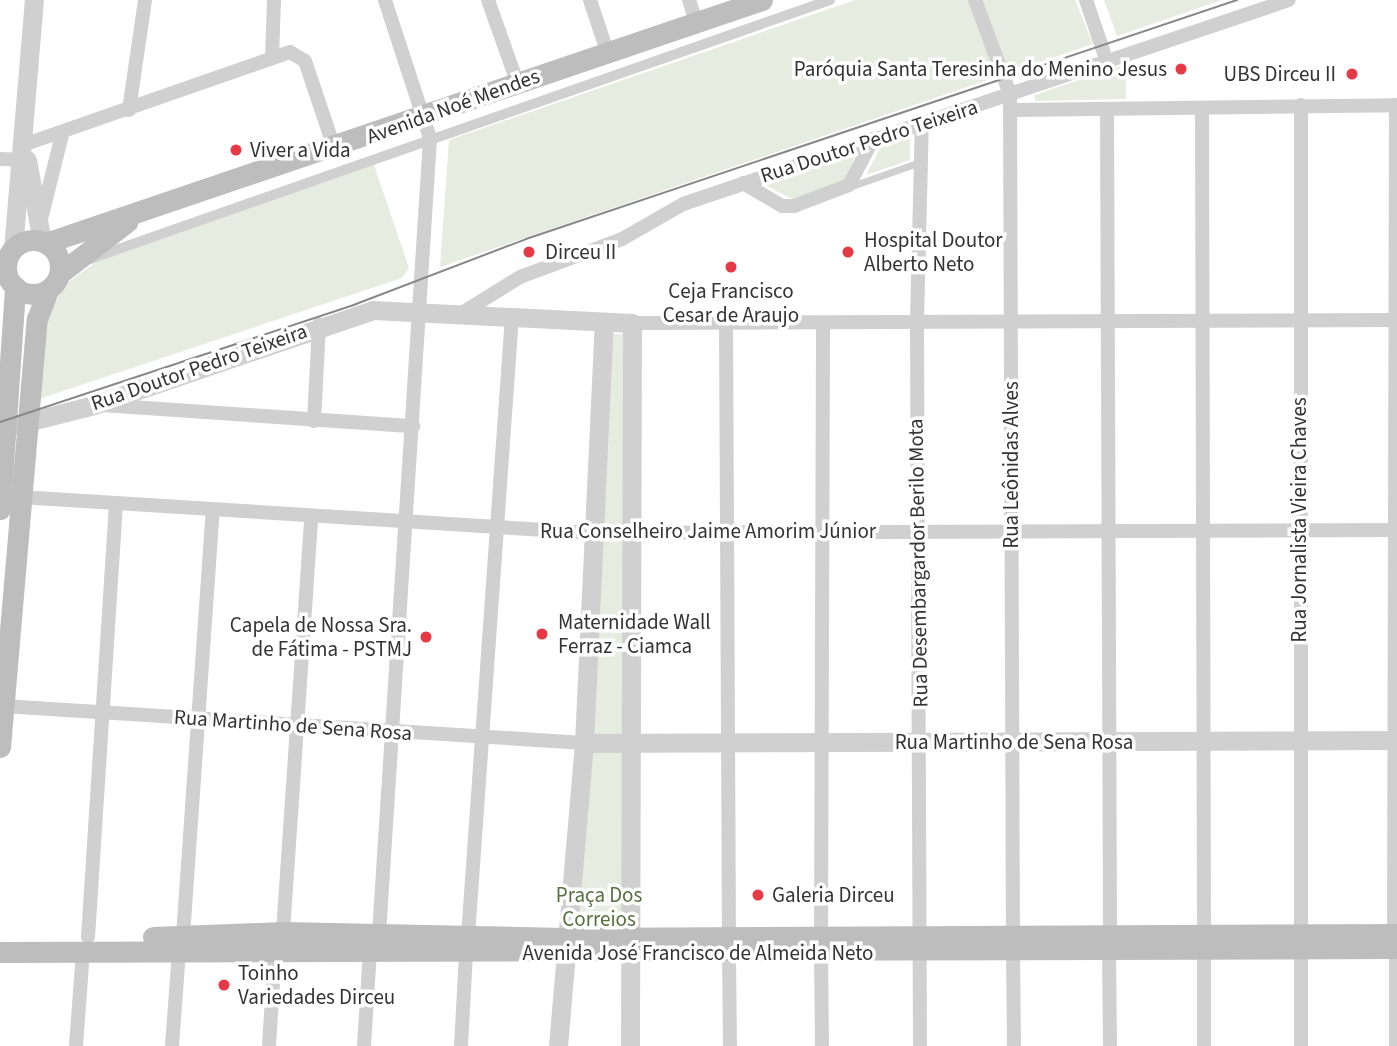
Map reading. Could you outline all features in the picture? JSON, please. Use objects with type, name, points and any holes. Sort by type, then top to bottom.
[{"type":"main road","name":"Avenida Noé Mendes","points":[[44,243],[143,212],[762,0]]},
{"type":"main road","name":"Avenida Noé Mendes","points":[[54,282],[143,212]]},
{"type":"main road","points":[[0,509],[37,314],[54,282],[58,257],[44,243],[26,241],[7,258],[7,276],[15,287],[31,294],[54,282]]},
{"type":"main road","points":[[0,747],[20,497],[10,301],[15,287]]},
{"type":"main road","name":"Avenida José Francisco de Almeida Neto","points":[[0,937],[85,944],[279,941],[565,946],[1396,941]]},
{"type":"main road","name":"Avenida José Francisco de Almeida Neto","points":[[0,952],[85,944]]},
{"type":"street","points":[[7,258],[24,155],[34,0]]},
{"type":"street","points":[[129,110],[145,0]]},
{"type":"street","points":[[272,58],[274,0]]},
{"type":"street","points":[[364,1046],[393,732],[430,138],[425,115],[385,0]]},
{"type":"street","points":[[488,0],[517,82]]},
{"type":"street","points":[[590,0],[607,51]]},
{"type":"street","points":[[689,0],[696,22]]},
{"type":"street","points":[[54,282],[94,257],[830,0]]},
{"type":"street","name":"Rua Leônidas Alves","points":[[975,0],[1010,94],[1014,1046]]},
{"type":"street","points":[[1086,0],[1107,62]]},
{"type":"street","name":"Rua Doutor Pedro Teixeira","points":[[462,313],[520,277],[622,239],[683,204],[1289,0]]},
{"type":"street","points":[[0,159],[24,155],[62,135],[272,58],[295,53],[305,61],[334,147]]},
{"type":"street","name":"Rua Jornalista Vieira Chaves","points":[[1301,105],[1298,320],[1301,1046]]},
{"type":"street","points":[[1010,110],[1396,106],[1396,1046]]},
{"type":"street","points":[[1107,109],[1110,1046]]},
{"type":"street","points":[[1202,109],[1205,1046]]},
{"type":"street","name":"Rua Desembargardor Berilo Mota","points":[[919,1046],[917,322],[922,123]]},
{"type":"street","points":[[41,219],[62,135]]},
{"type":"street","points":[[743,183],[787,207],[845,188],[873,139]]},
{"type":"street","points":[[24,155],[41,219],[44,243]]},
{"type":"street","name":"Rua Doutor Pedro Teixeira","points":[[17,426],[94,405],[319,324],[390,309],[632,323]]},
{"type":"street","points":[[461,1046],[500,528],[512,316]]},
{"type":"street","points":[[630,1046],[629,533],[632,323],[1396,320]]},
{"type":"street","points":[[558,1046],[584,743],[604,323]]},
{"type":"street","points":[[726,323],[730,1046]]},
{"type":"street","points":[[822,1046],[824,323]]},
{"type":"street","points":[[314,421],[319,324]]},
{"type":"street","points":[[94,405],[413,426]]},
{"type":"street","name":"Rua Conselheiro Jaime Amorim Júnior","points":[[20,497],[593,533],[1396,530]]},
{"type":"street","points":[[76,1046],[116,504]]},
{"type":"street","points":[[172,1046],[213,510]]},
{"type":"street","points":[[269,1046],[297,726],[311,516]]},
{"type":"street","name":"Rua Martinho de Sena Rosa","points":[[3,706],[484,739],[631,745],[1396,740]]},
{"type":"lane","points":[[845,188],[921,162]]},
{"type":"green space","points":[[855,0],[1075,0],[1093,44],[440,267],[449,140]]},
{"type":"green space","points":[[1104,0],[1222,0],[1117,36]]},
{"type":"green space","points":[[1126,64],[1126,99],[1035,101],[1035,95]]},
{"type":"green space","points":[[910,138],[910,160],[866,175],[881,147]]},
{"type":"green space","points":[[856,154],[843,182],[794,200],[765,185]]},
{"type":"green space","points":[[374,165],[409,268],[402,278],[39,399],[44,321],[66,284],[96,262]]},
{"type":"green space","name":"Praça Dos Correios","points":[[609,334],[628,334],[626,934],[571,934]]},
{"type":"tram line","points":[[0,422],[356,304],[526,239],[1237,0]]},
{"type":"place","name":"Paróquia Santa Teresinha do Menino Jesus","points":[[1181,69]]},
{"type":"place","name":"UBS Dirceu II","points":[[1352,74]]},
{"type":"place","name":"Viver a Vida","points":[[236,150]]},
{"type":"place","name":"Dirceu II","points":[[529,252]]},
{"type":"place","name":"Hospital Doutor Alberto Neto","points":[[848,252]]},
{"type":"place","name":"Ceja Francisco Cesar de Araujo","points":[[731,267]]},
{"type":"place","name":"Maternidade Wall Ferraz - Ciamca","points":[[542,634]]},
{"type":"place","name":"Capela de Nossa Sra. de Fátima - PSTMJ","points":[[426,637]]},
{"type":"place","name":"Galeria Dirceu","points":[[758,895]]},
{"type":"place","name":"Toinho Variedades Dirceu","points":[[224,985]]}]
